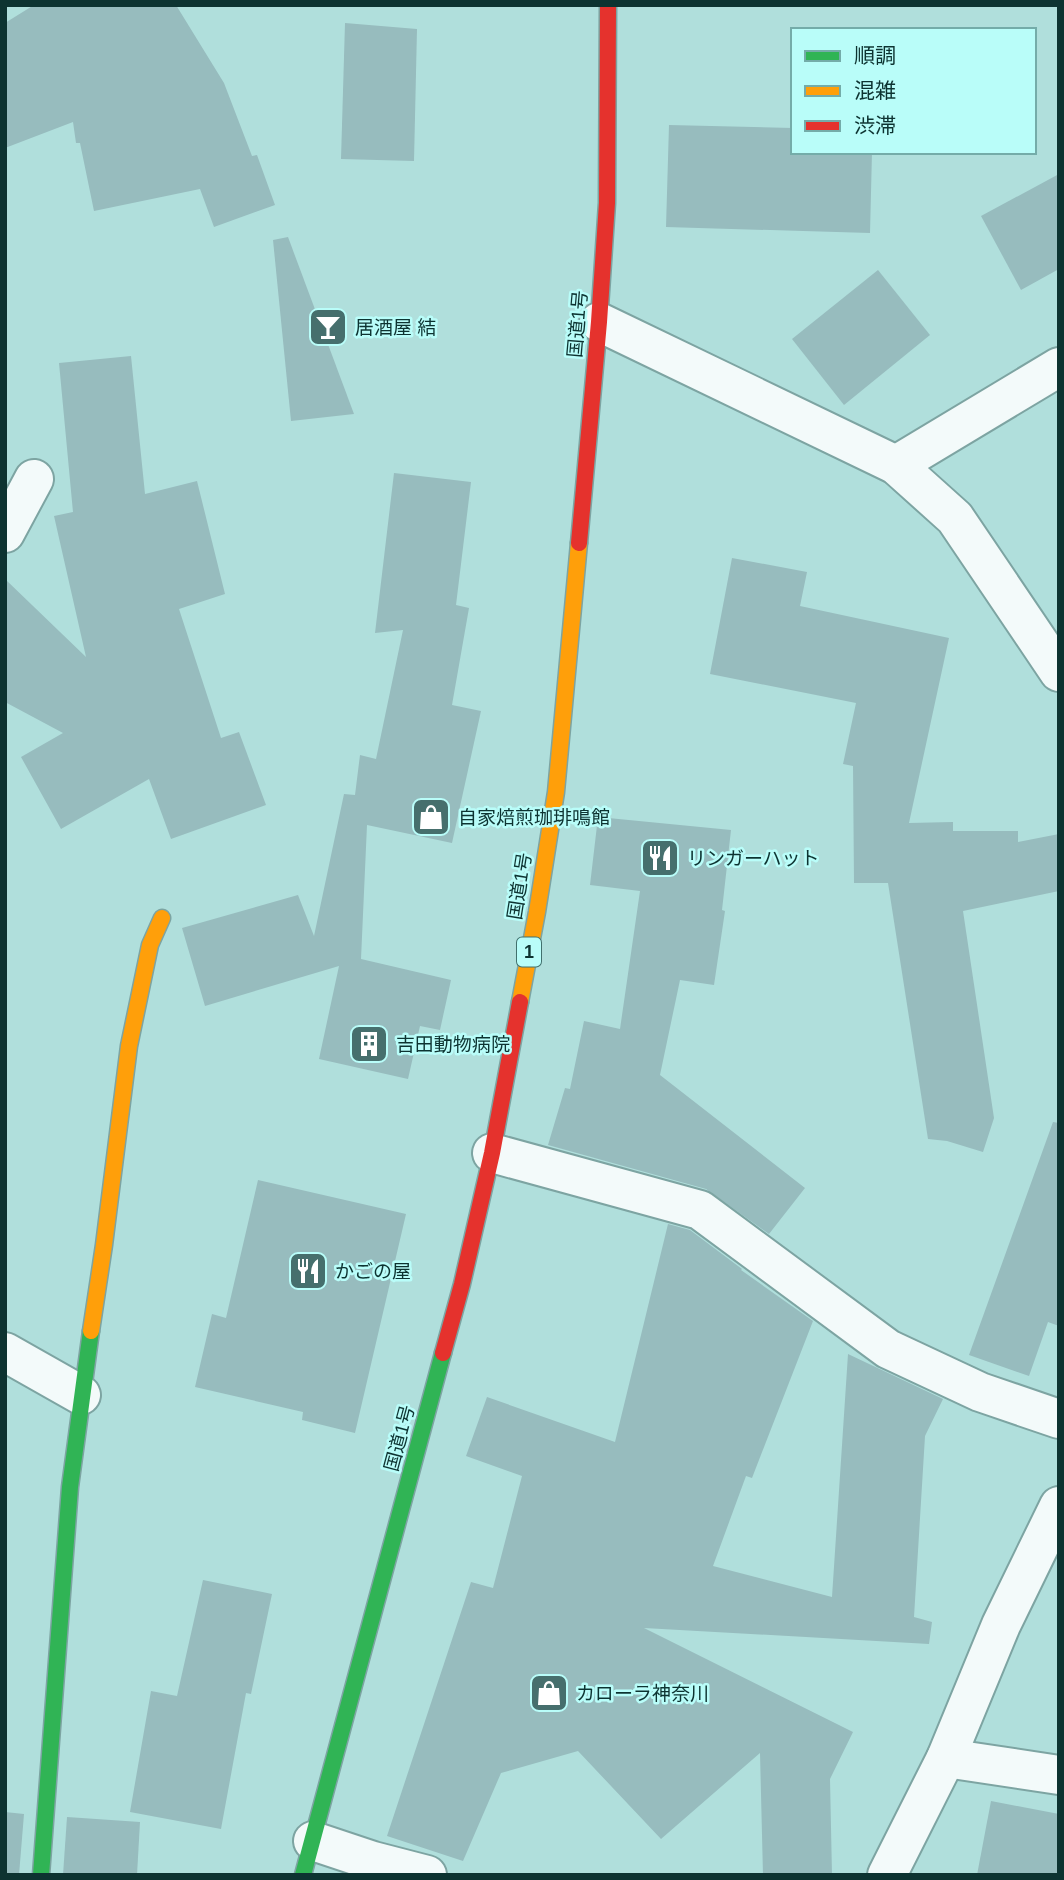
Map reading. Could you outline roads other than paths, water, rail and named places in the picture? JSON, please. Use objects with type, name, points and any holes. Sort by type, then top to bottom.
[{"type":"main road","name":"国道1号","points":[[308,1858],[462,1284],[492,1153],[537,912],[556,792],[598,322],[607,203],[608,5]]},
{"type":"main road","points":[[41,1875],[70,1487],[81,1395],[104,1245],[129,1046],[150,944],[163,918]]},
{"type":"street","points":[[598,322],[897,465],[954,518],[1059,673]]},
{"type":"street","points":[[897,465],[1059,367]]},
{"type":"street","points":[[5,533],[34,479]]},
{"type":"street","points":[[492,1153],[700,1210],[888,1349],[980,1392],[1059,1419]]},
{"type":"street","points":[[5,1352],[81,1395]]},
{"type":"street","points":[[887,1875],[946,1758],[1001,1625],[1059,1506]]},
{"type":"street","points":[[946,1758],[1059,1774]]},
{"type":"street","points":[[308,1858],[373,1861],[427,1875]]},
{"type":"place","name":"居酒屋 結","points":[[328,327]]},
{"type":"place","name":"自家焙煎珈琲鳴館","points":[[431,817]]},
{"type":"place","name":"リンガーハット","points":[[660,858]]},
{"type":"place","name":"吉田動物病院","points":[[369,1044]]},
{"type":"place","name":"かごの屋","points":[[308,1271]]},
{"type":"place","name":"カローラ神奈川","points":[[549,1693]]}]
